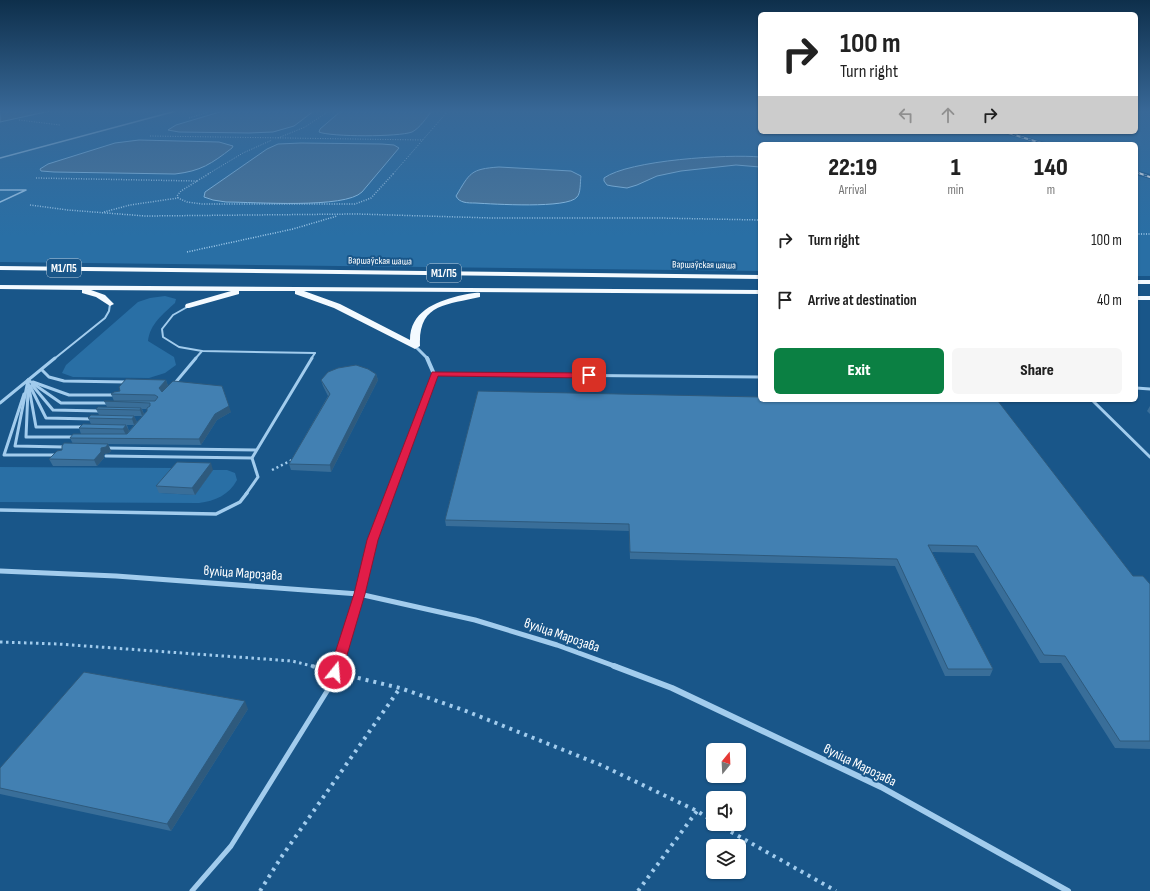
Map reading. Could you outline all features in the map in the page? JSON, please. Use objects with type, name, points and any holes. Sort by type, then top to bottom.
[{"type":"highway","name":"Варшаўская шаша","points":[[0,268],[758,277]]},
{"type":"highway","points":[[1138,282],[1150,282]]},
{"type":"highway","name":"М1/П5","points":[[0,286],[758,292]]},
{"type":"highway","points":[[69,287],[100,295],[110,304]]},
{"type":"highway","points":[[189,306],[237,291],[260,288]]},
{"type":"highway","points":[[290,289],[337,306],[415,346],[416,326],[422,316],[432,308],[447,301],[505,291]]},
{"type":"highway","points":[[1138,298],[1150,298]]},
{"type":"street","points":[[359,594],[372,540],[434,374],[428,358],[415,346]]},
{"type":"street","name":"вуліца Марозава","points":[[0,572],[116,576],[359,594],[457,615],[482,622],[557,645],[672,688],[882,787],[1068,891]]},
{"type":"lane","points":[[0,158],[20,153]]},
{"type":"lane","points":[[0,190],[26,190],[1,202]]},
{"type":"lane","points":[[0,403],[105,318],[109,311],[110,304]]},
{"type":"lane","points":[[0,510],[216,514],[240,502],[258,477],[252,458],[315,353],[202,351],[179,346],[163,337],[162,329],[173,315],[189,306]]},
{"type":"lane","points":[[172,387],[202,351]]},
{"type":"lane","points":[[42,370],[49,377],[64,381],[128,382]]},
{"type":"lane","points":[[434,374],[758,378]]},
{"type":"lane","points":[[28,380],[69,395],[120,395]]},
{"type":"lane","points":[[28,380],[61,403],[109,403]]},
{"type":"lane","points":[[28,380],[53,410],[105,411]]},
{"type":"lane","points":[[28,380],[46,418],[98,419]]},
{"type":"lane","points":[[28,380],[36,427],[90,428]]},
{"type":"lane","points":[[28,380],[26,437],[80,438]]},
{"type":"lane","points":[[28,380],[15,446],[70,447]]},
{"type":"lane","points":[[28,380],[4,456],[62,455]]},
{"type":"lane","points":[[167,382],[175,383]]},
{"type":"lane","points":[[1138,388],[1150,389]]},
{"type":"lane","points":[[1094,402],[1150,457]]},
{"type":"lane","points":[[101,448],[257,450]]},
{"type":"lane","points":[[106,456],[252,458]]},
{"type":"lane","points":[[192,891],[231,846],[329,688],[359,594]]},
{"type":"path","points":[[178,198],[178,194],[244,153]]},
{"type":"path","points":[[102,212],[130,205],[178,198],[187,202],[202,204],[342,205],[359,203],[372,198],[412,153]]},
{"type":"path","points":[[32,178],[197,181]]},
{"type":"path","points":[[26,205],[53,209],[195,216],[341,214],[491,218],[691,218],[758,220]]},
{"type":"path","points":[[183,252],[293,229],[341,214]]},
{"type":"path","points":[[1138,234],[1150,234]]},
{"type":"path","points":[[258,477],[296,458]]},
{"type":"path","points":[[0,642],[58,644],[292,661],[400,688],[466,711],[601,765],[706,817]]},
{"type":"path","points":[[260,891],[282,856],[400,688]]},
{"type":"path","points":[[638,891],[697,811]]},
{"type":"path","points":[[729,831],[836,891]]},
{"type":"shaded area","points":[[0,153],[758,153],[758,271],[0,262]]},
{"type":"shaded area","points":[[84,153],[227,153],[199,169],[175,174],[41,171],[40,169],[48,164]]},
{"type":"shaded area","points":[[262,153],[395,153],[362,192],[338,201],[319,203],[226,202],[204,197],[205,192]]},
{"type":"shaded area","points":[[1138,153],[1150,153],[1150,174],[1138,171]]},
{"type":"shaded area","points":[[726,156],[758,157],[758,167],[736,165],[681,171],[657,176],[627,188],[607,185],[604,181],[604,178],[617,172],[656,163]]},
{"type":"shaded area","points":[[499,167],[571,171],[581,176],[579,193],[577,197],[571,201],[529,205],[470,203],[461,201],[457,198],[456,196],[468,177],[476,171]]},
{"type":"shaded area","points":[[1138,176],[1150,179],[1150,276],[1138,276]]},
{"type":"shaded area","points":[[165,296],[176,299],[175,303],[154,324],[148,341],[174,357],[176,365],[165,373],[149,378],[73,377],[62,373],[66,365],[138,302],[150,298]]},
{"type":"shaded area","points":[[0,467],[179,468],[160,493],[195,495],[213,470],[227,470],[235,473],[237,480],[226,493],[211,501],[199,503],[0,502]]},
{"type":"building","points":[[356,365],[368,369],[376,374],[330,465],[289,464],[330,394],[321,380],[328,372],[338,368]]},
{"type":"building","points":[[126,379],[166,380],[159,388],[162,392],[173,381],[222,386],[229,406],[215,414],[199,439],[70,438],[73,434],[127,434],[147,411],[150,403],[104,401],[155,401],[158,397],[155,395],[111,394],[120,391],[119,387]]},
{"type":"building","points":[[478,391],[758,397],[758,402],[999,402],[1133,576],[1143,576],[1150,584],[1150,741],[1120,741],[1065,656],[1044,655],[977,546],[928,545],[993,669],[948,669],[897,559],[630,552],[629,524],[445,520]]},
{"type":"building","points":[[98,407],[141,408],[140,410],[96,409]]},
{"type":"building","points":[[91,415],[134,416],[132,419],[88,418]]},
{"type":"building","points":[[83,424],[126,425],[123,429],[79,428]]},
{"type":"building","points":[[64,443],[108,444],[106,447],[101,448],[101,452],[94,460],[49,459],[57,451],[62,450]]},
{"type":"building","points":[[177,462],[211,463],[192,488],[156,486]]},
{"type":"building","points":[[84,672],[245,701],[167,824],[0,788],[0,768]]},
{"type":"railway","points":[[1138,173],[1150,177]]},
{"type":"route","points":[[335,672],[359,594],[372,540],[434,374],[589,375]]}]
